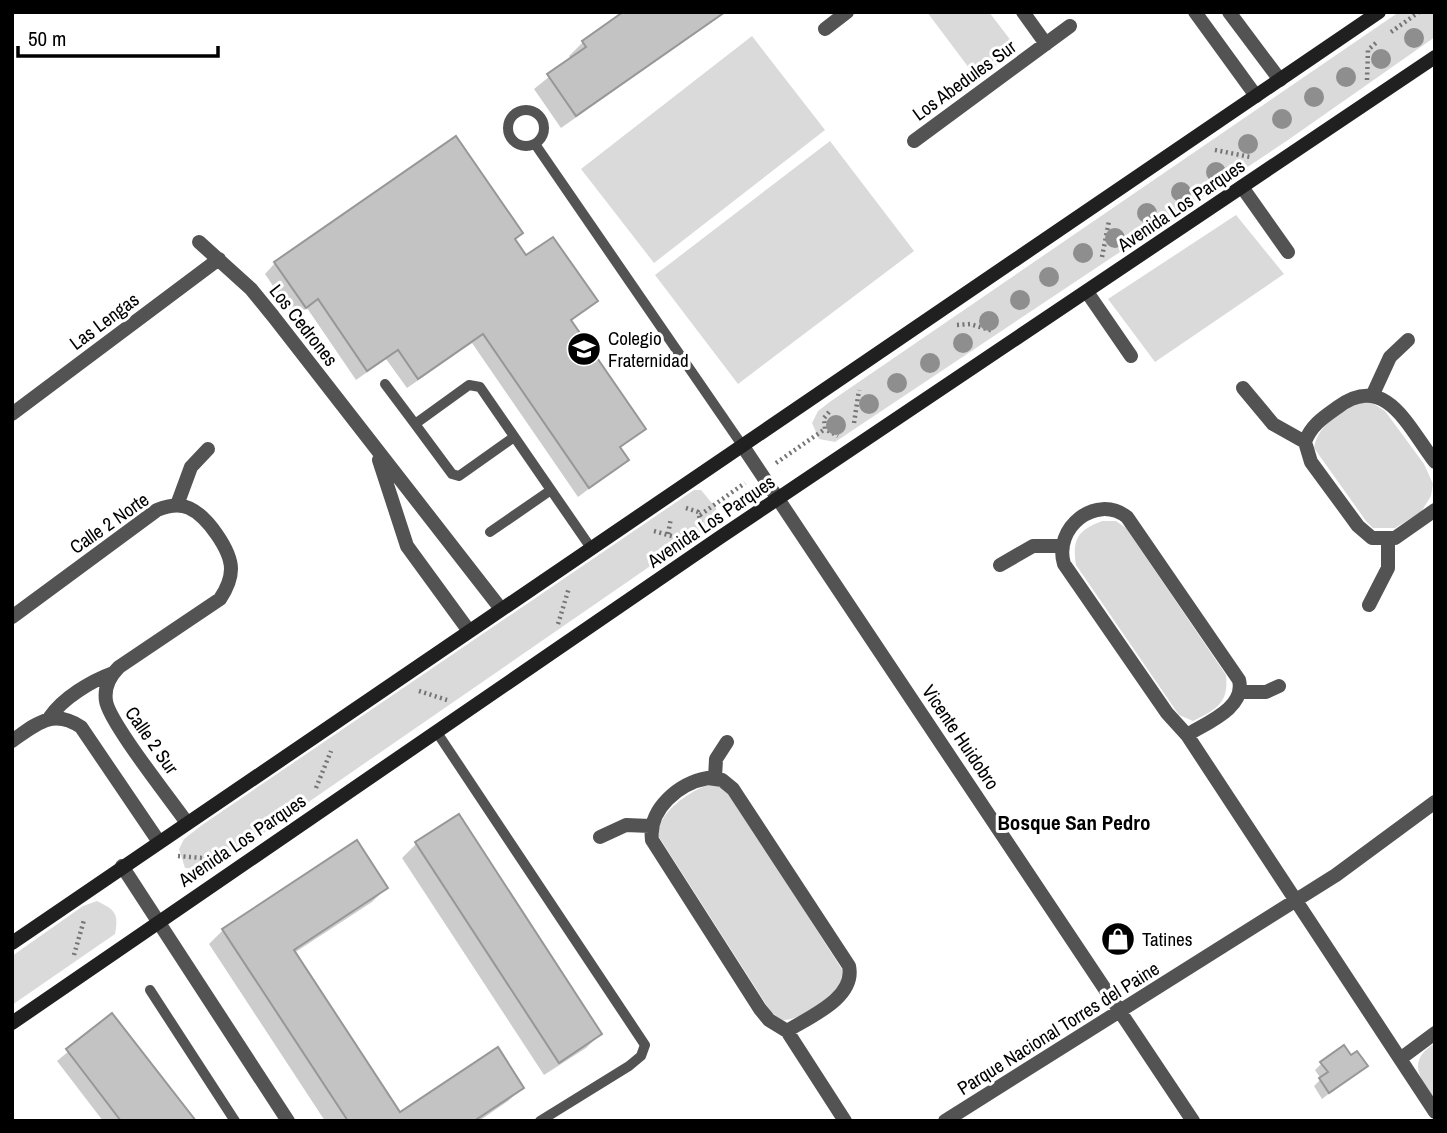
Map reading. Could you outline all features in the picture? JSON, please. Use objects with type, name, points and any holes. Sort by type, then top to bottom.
[{"type":"main road","points":[[12,943],[1379,12]]},
{"type":"main road","name":"Avenida Los Parques","points":[[12,1023],[436,731],[1435,57]]},
{"type":"street","points":[[825,29],[847,12]]},
{"type":"street","points":[[1023,12],[1046,44]]},
{"type":"street","points":[[1195,12],[1256,96]]},
{"type":"street","points":[[1229,12],[1280,80]]},
{"type":"street","name":"Los Abedules Sur","points":[[914,141],[1070,26]]},
{"type":"street","points":[[1242,187],[1288,251]]},
{"type":"street","name":"Los Cedrones","points":[[199,242],[251,289],[501,610]]},
{"type":"street","name":"Las Lengas","points":[[12,414],[219,259]]},
{"type":"street","points":[[1087,292],[1132,356]]},
{"type":"street","points":[[1373,394],[1390,357],[1408,340]]},
{"type":"street","points":[[1243,388],[1273,424],[1305,442],[1311,462],[1359,526],[1372,538],[1388,540],[1402,535],[1435,510]]},
{"type":"street","points":[[1305,442],[1314,425],[1352,397],[1373,394],[1391,404],[1435,462]]},
{"type":"street","name":"Los Cedrones","points":[[369,440],[388,485],[407,546],[469,631]]},
{"type":"street","name":"Vicente Huidobro","points":[[743,445],[1193,1121]]},
{"type":"street","name":"Calle 2 Norte","points":[[12,617],[157,510],[177,505],[191,467],[208,449]]},
{"type":"street","points":[[50,717],[61,704],[101,677],[113,673],[220,599],[227,589],[231,570],[226,552],[199,514],[177,505]]},
{"type":"street","points":[[1187,735],[1233,705],[1241,692],[1236,675],[1127,517],[1112,509],[1090,511],[1067,530],[1061,546],[1064,564],[1167,713],[1187,735],[1435,1112]]},
{"type":"street","points":[[1369,604],[1388,568],[1388,540]]},
{"type":"street","points":[[1000,565],[1033,546],[1061,546]]},
{"type":"street","name":"Calle 2 Sur","points":[[113,673],[105,694],[108,709],[187,823]]},
{"type":"street","points":[[1241,692],[1266,692],[1279,686]]},
{"type":"street","points":[[12,741],[40,720],[50,717],[72,721],[81,727],[159,842]]},
{"type":"street","points":[[715,778],[716,759],[726,742]]},
{"type":"street","points":[[787,1031],[844,991],[850,979],[849,966],[733,789],[715,778],[694,782],[662,804],[650,826],[656,847],[760,1009],[779,1028],[787,1031],[845,1121]]},
{"type":"street","name":"Parque Nacional Torres del Paine","points":[[946,1120],[1295,901],[1376,848],[1435,802]]},
{"type":"street","points":[[600,837],[626,825],[650,826]]},
{"type":"street","points":[[122,866],[288,1121]]},
{"type":"street","points":[[1399,1059],[1435,1033]]},
{"type":"lane","points":[[535,144],[743,445]]},
{"type":"lane","points":[[385,384],[452,474],[459,476],[514,437]]},
{"type":"lane","points":[[415,424],[470,385],[480,387],[591,548]]},
{"type":"lane","points":[[490,532],[551,490]]},
{"type":"lane","points":[[436,731],[645,1045],[641,1056],[629,1066],[540,1121]]},
{"type":"lane","points":[[150,990],[235,1121]]},
{"type":"path","points":[[1364,86],[1371,46],[1419,12]]},
{"type":"path","points":[[1207,153],[1223,150],[1256,157]]},
{"type":"path","points":[[1098,264],[1107,224],[1114,218]]},
{"type":"path","points":[[954,326],[965,323],[1001,330]]},
{"type":"path","points":[[853,393],[870,382]]},
{"type":"path","points":[[836,405],[824,422],[830,434],[842,435],[855,422],[859,389]]},
{"type":"path","points":[[649,533],[656,530],[668,534],[694,537],[703,525],[700,515],[689,507],[676,512],[668,534]]},
{"type":"path","points":[[556,629],[566,593],[575,581]]},
{"type":"path","points":[[414,693],[423,691],[453,700]]},
{"type":"path","points":[[315,793],[327,756],[335,748]]},
{"type":"path","points":[[174,857],[222,859]]},
{"type":"path","points":[[72,962],[86,918]]},
{"type":"shaded area","points":[[927,12],[989,12],[1012,42],[1012,52],[978,80]]},
{"type":"shaded area","points":[[1399,12],[1435,12],[1435,37],[1288,140],[835,442],[819,439],[812,423],[818,411],[831,401]]},
{"type":"shaded area","points":[[752,36],[825,130],[654,263],[581,169]]},
{"type":"shaded area","points":[[830,141],[914,251],[738,384],[655,275]]},
{"type":"shaded area","points":[[1236,215],[1284,274],[1155,362],[1108,299]]},
{"type":"shaded area","points":[[1369,401],[1385,411],[1424,464],[1433,484],[1431,496],[1421,512],[1395,528],[1373,528],[1314,448],[1321,431],[1334,417]]},
{"type":"shaded area","points":[[694,490],[701,490],[716,508],[717,520],[210,870],[185,868],[179,849],[184,839],[202,825]]},
{"type":"shaded area","points":[[1102,521],[1116,521],[1126,528],[1226,675],[1223,699],[1208,713],[1193,721],[1179,715],[1076,565],[1075,548],[1078,537],[1087,528]]},
{"type":"shaded area","points":[[713,784],[728,791],[843,971],[842,980],[830,997],[801,1016],[782,1020],[771,1012],[659,837],[662,820],[668,811],[696,790]]},
{"type":"shaded area","points":[[97,901],[114,913],[115,934],[12,1005],[12,956],[83,906]]},
{"type":"shaded area","points":[[1435,1043],[1435,1102],[1421,1078],[1418,1064],[1420,1057]]},
{"type":"building","points":[[623,12],[725,12],[576,116],[547,74],[586,47],[582,41]]},
{"type":"building","points":[[456,136],[523,233],[515,239],[526,255],[553,237],[598,301],[571,320],[646,429],[620,447],[629,460],[589,488],[483,334],[418,379],[398,350],[367,371],[318,299],[306,308],[274,262]]},
{"type":"building","points":[[459,814],[602,1034],[559,1063],[415,842]]},
{"type":"building","points":[[357,840],[388,888],[294,950],[400,1112],[498,1047],[524,1088],[474,1121],[348,1121],[222,929]]},
{"type":"building","points":[[112,1013],[196,1121],[121,1121],[66,1049]]},
{"type":"building","points":[[1344,1045],[1351,1055],[1357,1051],[1368,1066],[1329,1093],[1319,1078],[1328,1072],[1320,1062]]},
{"type":"place","name":"Colegio Fraternidad","points":[[584,349]]},
{"type":"place","name":"Tatines","points":[[1118,939]]},
{"type":"district","name":"Bosque San Pedro","points":[[1074,822]]}]
